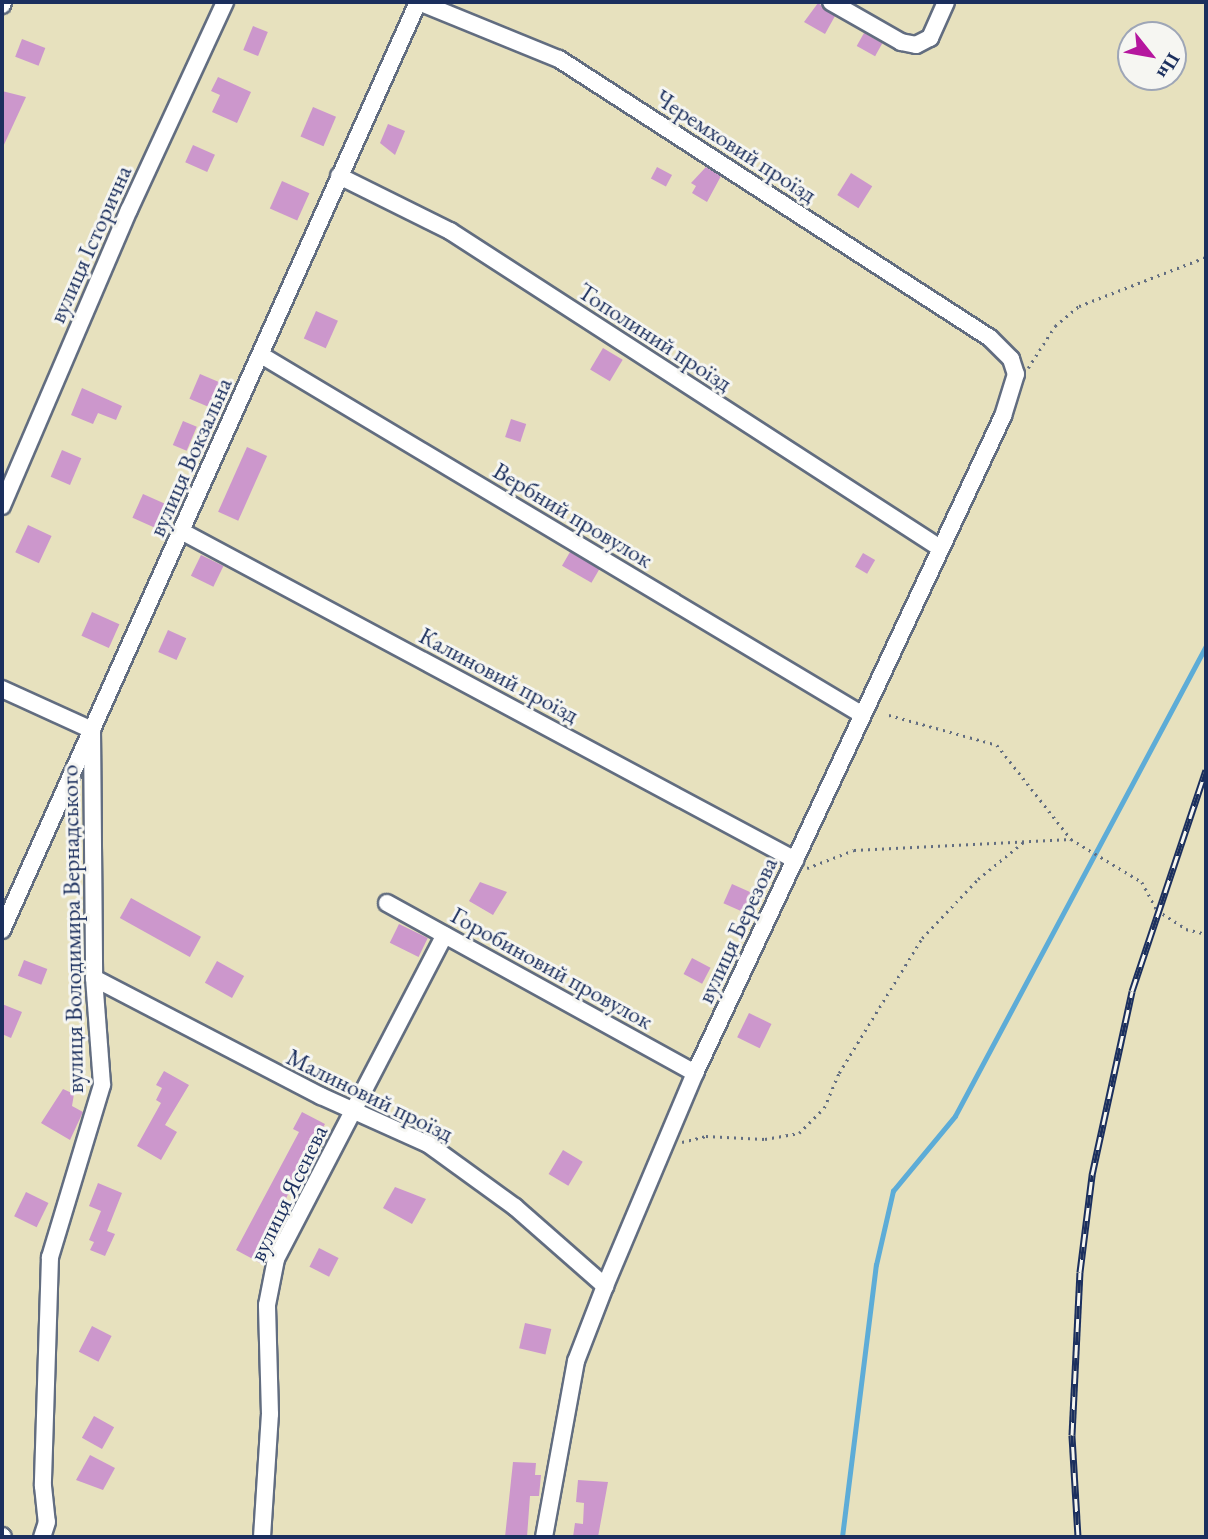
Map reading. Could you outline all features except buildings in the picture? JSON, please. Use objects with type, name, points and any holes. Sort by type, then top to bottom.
[{"type":"street","name":"вулиця Історична","points":[[2,506],[129,210],[225,2]]},
{"type":"street","name":"вулиця Вокзальна","points":[[2,930],[418,2]]},
{"type":"street","name":"Черемховий проїзд","points":[[418,2],[559,59],[990,338],[1011,359],[1016,374],[1014,391]]},
{"type":"street","points":[[831,2],[901,42],[916,46],[930,38],[946,2]]},
{"type":"street","name":"Тополиний проїзд","points":[[339,176],[450,231],[940,548]]},
{"type":"street","name":"Вербний провулок","points":[[261,355],[861,714]]},
{"type":"street","name":"вулиця Березова","points":[[544,1537],[576,1361],[605,1286],[695,1073],[1014,391]]},
{"type":"street","name":"Калиновий проїзд","points":[[181,531],[795,860]]},
{"type":"street","points":[[2,689],[92,730]]},
{"type":"street","name":"вулиця Володимира Вернадського","points":[[42,1537],[47,1522],[43,1486],[50,1257],[102,1085],[94,978],[92,730]]},
{"type":"street","name":"Горобиновий провулок","points":[[387,904],[695,1073]]},
{"type":"street","name":"вулиця Ясенева","points":[[262,1537],[268,1496],[270,1414],[266,1354],[271,1279],[286,1238],[445,934]]},
{"type":"street","name":"Малиновий проїзд","points":[[94,978],[172,1022],[428,1144],[515,1208],[605,1286]]},
{"type":"path","points":[[1014,391],[1055,326],[1079,306],[1206,257]]},
{"type":"path","points":[[889,715],[997,744],[1071,839],[1142,883],[1157,909],[1186,929],[1206,934]]},
{"type":"path","points":[[788,875],[854,850],[1071,839]]},
{"type":"path","points":[[664,1147],[706,1136],[765,1139],[799,1133],[824,1108],[839,1073],[922,938],[978,879],[1026,840]]},
{"type":"waterway","points":[[842,1537],[876,1265],[893,1191],[955,1116],[1206,646]]},
{"type":"railway","points":[[1078,1537],[1072,1435],[1080,1272],[1092,1175],[1132,991],[1206,770]]}]
